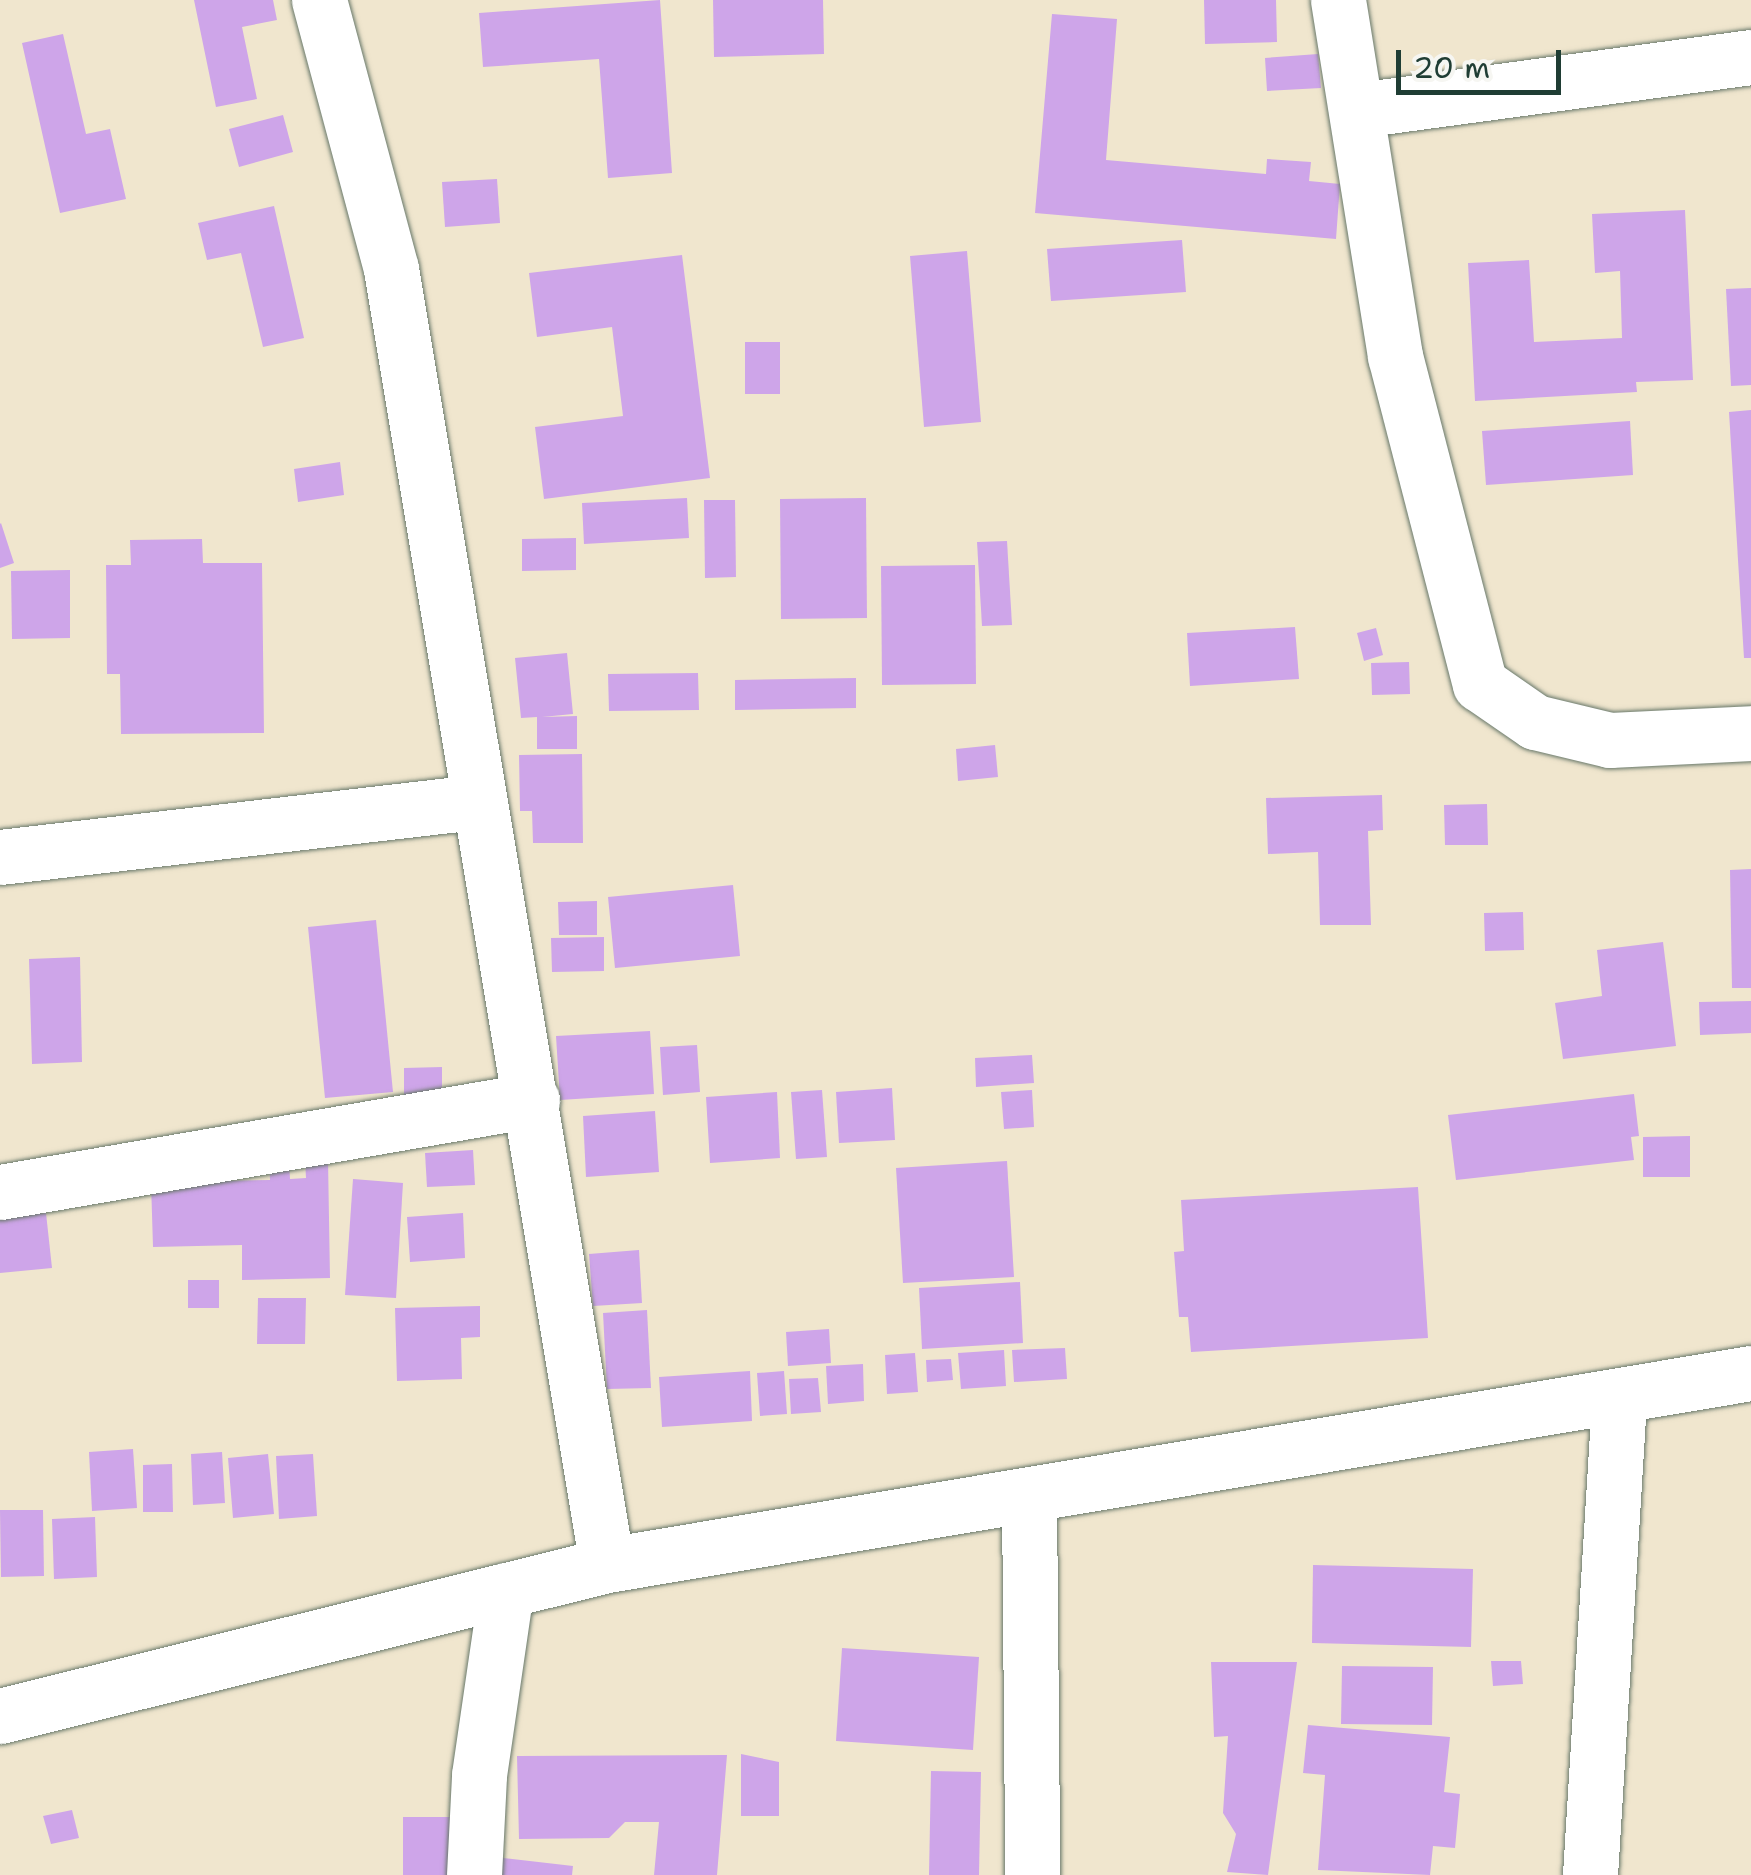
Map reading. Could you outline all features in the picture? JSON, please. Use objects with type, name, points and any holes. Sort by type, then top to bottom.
[{"type":"street","points":[[319,0],[391,269],[607,1565]]},
{"type":"street","points":[[1338,0],[1360,110],[1395,356],[1480,684],[1535,722],[1610,740],[1751,732]]},
{"type":"street","points":[[1360,110],[1751,57]]},
{"type":"street","points":[[0,857],[477,802]]},
{"type":"street","points":[[0,1192],[532,1100]]},
{"type":"street","points":[[0,1716],[607,1565],[1751,1373]]},
{"type":"street","points":[[1590,1875],[1619,1397]]},
{"type":"street","points":[[1029,1496],[1032,1875]]},
{"type":"street","points":[[474,1875],[479,1775],[506,1590]]},
{"type":"building","points":[[194,0],[273,0],[277,20],[242,27],[257,99],[216,107]]},
{"type":"building","points":[[660,0],[672,173],[608,178],[599,59],[483,67],[479,13]]},
{"type":"building","points":[[713,0],[823,0],[824,54],[714,57]]},
{"type":"building","points":[[1204,0],[1276,0],[1277,42],[1205,44]]},
{"type":"building","points":[[1052,14],[1117,19],[1106,160],[1266,174],[1267,159],[1311,162],[1309,181],[1340,184],[1336,239],[1035,213]]},
{"type":"building","points":[[63,34],[86,134],[110,129],[126,199],[60,213],[22,43]]},
{"type":"building","points":[[1318,54],[1321,88],[1267,91],[1265,58]]},
{"type":"building","points":[[283,115],[293,152],[239,167],[229,129]]},
{"type":"building","points":[[497,179],[500,223],[445,227],[442,182]]},
{"type":"building","points":[[274,206],[304,338],[263,347],[241,253],[207,260],[198,223]]},
{"type":"building","points":[[1685,210],[1693,380],[1636,382],[1637,392],[1475,401],[1468,263],[1529,260],[1534,342],[1622,338],[1620,271],[1595,273],[1592,214]]},
{"type":"building","points":[[1182,240],[1186,292],[1051,301],[1047,249]]},
{"type":"building","points":[[967,251],[981,422],[924,427],[910,256]]},
{"type":"building","points":[[682,255],[710,478],[544,499],[535,427],[623,416],[612,327],[537,337],[529,273]]},
{"type":"building","points":[[1751,288],[1751,385],[1731,386],[1726,289]]},
{"type":"building","points":[[745,342],[780,342],[780,394],[745,394]]},
{"type":"building","points":[[1751,410],[1751,658],[1744,658],[1729,412]]},
{"type":"building","points":[[1630,421],[1633,475],[1486,485],[1482,431]]},
{"type":"building","points":[[340,462],[344,495],[298,502],[294,469]]},
{"type":"building","points":[[687,498],[689,538],[584,544],[582,503]]},
{"type":"building","points":[[866,498],[867,618],[781,619],[780,499]]},
{"type":"building","points":[[704,500],[735,500],[736,577],[705,578]]},
{"type":"building","points":[[0,524],[14,563],[0,568]]},
{"type":"building","points":[[576,538],[576,570],[522,571],[522,539]]},
{"type":"building","points":[[202,539],[203,563],[262,563],[264,733],[121,734],[120,674],[107,674],[106,565],[131,565],[130,540]]},
{"type":"building","points":[[1007,541],[1012,625],[982,626],[977,542]]},
{"type":"building","points":[[975,565],[976,684],[882,685],[881,566]]},
{"type":"building","points":[[70,570],[70,638],[12,639],[11,571]]},
{"type":"building","points":[[1295,627],[1299,679],[1190,686],[1187,633]]},
{"type":"building","points":[[1376,628],[1383,655],[1364,661],[1357,633]]},
{"type":"building","points":[[567,653],[573,714],[542,717],[577,716],[577,749],[537,749],[537,717],[521,718],[515,658]]},
{"type":"building","points":[[1409,662],[1410,694],[1372,695],[1371,663]]},
{"type":"building","points":[[698,673],[699,710],[609,711],[608,674]]},
{"type":"building","points":[[856,678],[856,708],[735,710],[735,680]]},
{"type":"building","points":[[995,745],[998,777],[958,781],[956,749]]},
{"type":"building","points":[[582,754],[583,843],[533,843],[532,811],[520,811],[519,755]]},
{"type":"building","points":[[1382,795],[1383,830],[1368,831],[1371,925],[1320,925],[1318,852],[1268,854],[1266,798]]},
{"type":"building","points":[[1487,804],[1488,845],[1445,845],[1444,805]]},
{"type":"building","points":[[1751,869],[1751,988],[1732,988],[1730,870]]},
{"type":"building","points":[[733,885],[740,956],[615,968],[608,897]]},
{"type":"building","points":[[597,901],[597,935],[559,935],[558,902]]},
{"type":"building","points":[[1523,912],[1524,950],[1485,951],[1484,913]]},
{"type":"building","points":[[376,920],[393,1092],[325,1098],[308,927]]},
{"type":"building","points":[[604,937],[604,971],[552,972],[551,938]]},
{"type":"building","points":[[1663,942],[1676,1046],[1563,1059],[1555,1003],[1602,996],[1597,950]]},
{"type":"building","points":[[80,957],[82,1062],[32,1064],[29,959]]},
{"type":"building","points":[[1751,1001],[1751,1033],[1700,1035],[1699,1002]]},
{"type":"building","points":[[650,1031],[654,1094],[560,1100],[556,1036]]},
{"type":"building","points":[[697,1045],[700,1092],[663,1095],[660,1047]]},
{"type":"building","points":[[1032,1055],[1034,1083],[976,1087],[975,1058]]},
{"type":"building","points":[[442,1067],[442,1103],[404,1104],[404,1068]]},
{"type":"building","points":[[892,1088],[895,1140],[839,1143],[836,1092]]},
{"type":"building","points":[[822,1090],[827,1157],[796,1159],[791,1092]]},
{"type":"building","points":[[1032,1090],[1034,1127],[1004,1129],[1001,1092]]},
{"type":"building","points":[[777,1092],[780,1158],[710,1163],[706,1097]]},
{"type":"building","points":[[1634,1094],[1639,1136],[1631,1137],[1634,1160],[1456,1180],[1448,1115]]},
{"type":"building","points":[[655,1111],[659,1172],[586,1177],[583,1116]]},
{"type":"building","points":[[1690,1136],[1690,1177],[1643,1177],[1643,1137]]},
{"type":"building","points":[[473,1150],[475,1185],[427,1187],[425,1153]]},
{"type":"building","points":[[328,1159],[330,1278],[242,1280],[242,1245],[153,1247],[151,1182],[270,1180],[269,1162],[289,1161],[290,1179],[306,1178],[305,1160]]},
{"type":"building","points":[[1007,1161],[1014,1277],[903,1283],[896,1168]]},
{"type":"building","points":[[353,1179],[403,1183],[396,1298],[345,1295]]},
{"type":"building","points":[[1418,1187],[1428,1338],[1191,1352],[1188,1317],[1179,1317],[1174,1252],[1184,1251],[1181,1200]]},
{"type":"building","points":[[46,1213],[52,1268],[0,1273],[0,1217]]},
{"type":"building","points":[[463,1213],[465,1258],[410,1262],[407,1217]]},
{"type":"building","points":[[639,1250],[642,1303],[593,1306],[589,1254]]},
{"type":"building","points":[[188,1280],[219,1280],[219,1308],[188,1308]]},
{"type":"building","points":[[1020,1282],[1023,1343],[922,1349],[919,1288]]},
{"type":"building","points":[[258,1298],[306,1298],[305,1344],[257,1344]]},
{"type":"building","points":[[480,1306],[480,1337],[461,1338],[462,1379],[397,1381],[395,1308]]},
{"type":"building","points":[[647,1310],[651,1388],[607,1389],[603,1313]]},
{"type":"building","points":[[829,1329],[831,1363],[788,1366],[786,1332]]},
{"type":"building","points":[[1065,1348],[1067,1379],[1014,1382],[1012,1350]]},
{"type":"building","points":[[1004,1350],[1006,1386],[961,1389],[958,1353]]},
{"type":"building","points":[[915,1353],[918,1392],[887,1394],[885,1355]]},
{"type":"building","points":[[951,1359],[953,1380],[927,1382],[926,1360]]},
{"type":"building","points":[[863,1364],[864,1401],[828,1404],[826,1366]]},
{"type":"building","points":[[750,1371],[752,1421],[662,1427],[659,1377]]},
{"type":"building","points":[[784,1371],[787,1414],[760,1416],[757,1373]]},
{"type":"building","points":[[818,1378],[821,1412],[791,1414],[789,1379]]},
{"type":"building","points":[[133,1449],[137,1508],[92,1511],[89,1452]]},
{"type":"building","points":[[222,1452],[225,1503],[193,1505],[191,1454]]},
{"type":"building","points":[[268,1454],[274,1514],[233,1518],[228,1458]]},
{"type":"building","points":[[313,1454],[317,1516],[279,1519],[276,1456]]},
{"type":"building","points":[[172,1464],[173,1512],[143,1512],[143,1465]]},
{"type":"building","points":[[0,1510],[43,1510],[44,1576],[1,1577]]},
{"type":"building","points":[[95,1517],[97,1577],[54,1579],[52,1519]]},
{"type":"building","points":[[1313,1565],[1473,1569],[1471,1647],[1312,1643]]},
{"type":"building","points":[[842,1648],[979,1657],[973,1750],[836,1741]]},
{"type":"building","points":[[1491,1661],[1521,1661],[1523,1684],[1493,1686]]},
{"type":"building","points":[[1211,1662],[1297,1662],[1268,1875],[1227,1872],[1236,1834],[1223,1813],[1228,1736],[1214,1737]]},
{"type":"building","points":[[1342,1666],[1433,1667],[1432,1725],[1341,1724]]},
{"type":"building","points":[[1308,1725],[1450,1737],[1444,1792],[1460,1794],[1455,1848],[1433,1846],[1430,1875],[1318,1870],[1325,1775],[1303,1773]]},
{"type":"building","points":[[741,1754],[779,1762],[779,1816],[741,1816]]},
{"type":"building","points":[[727,1755],[717,1875],[654,1875],[659,1822],[625,1822],[609,1838],[519,1839],[517,1756]]},
{"type":"building","points":[[931,1771],[981,1772],[979,1875],[929,1875]]},
{"type":"building","points":[[72,1810],[79,1838],[51,1844],[43,1816]]},
{"type":"building","points":[[403,1817],[455,1817],[455,1875],[403,1875]]},
{"type":"building","points":[[503,1858],[573,1866],[572,1875],[501,1875]]}]
